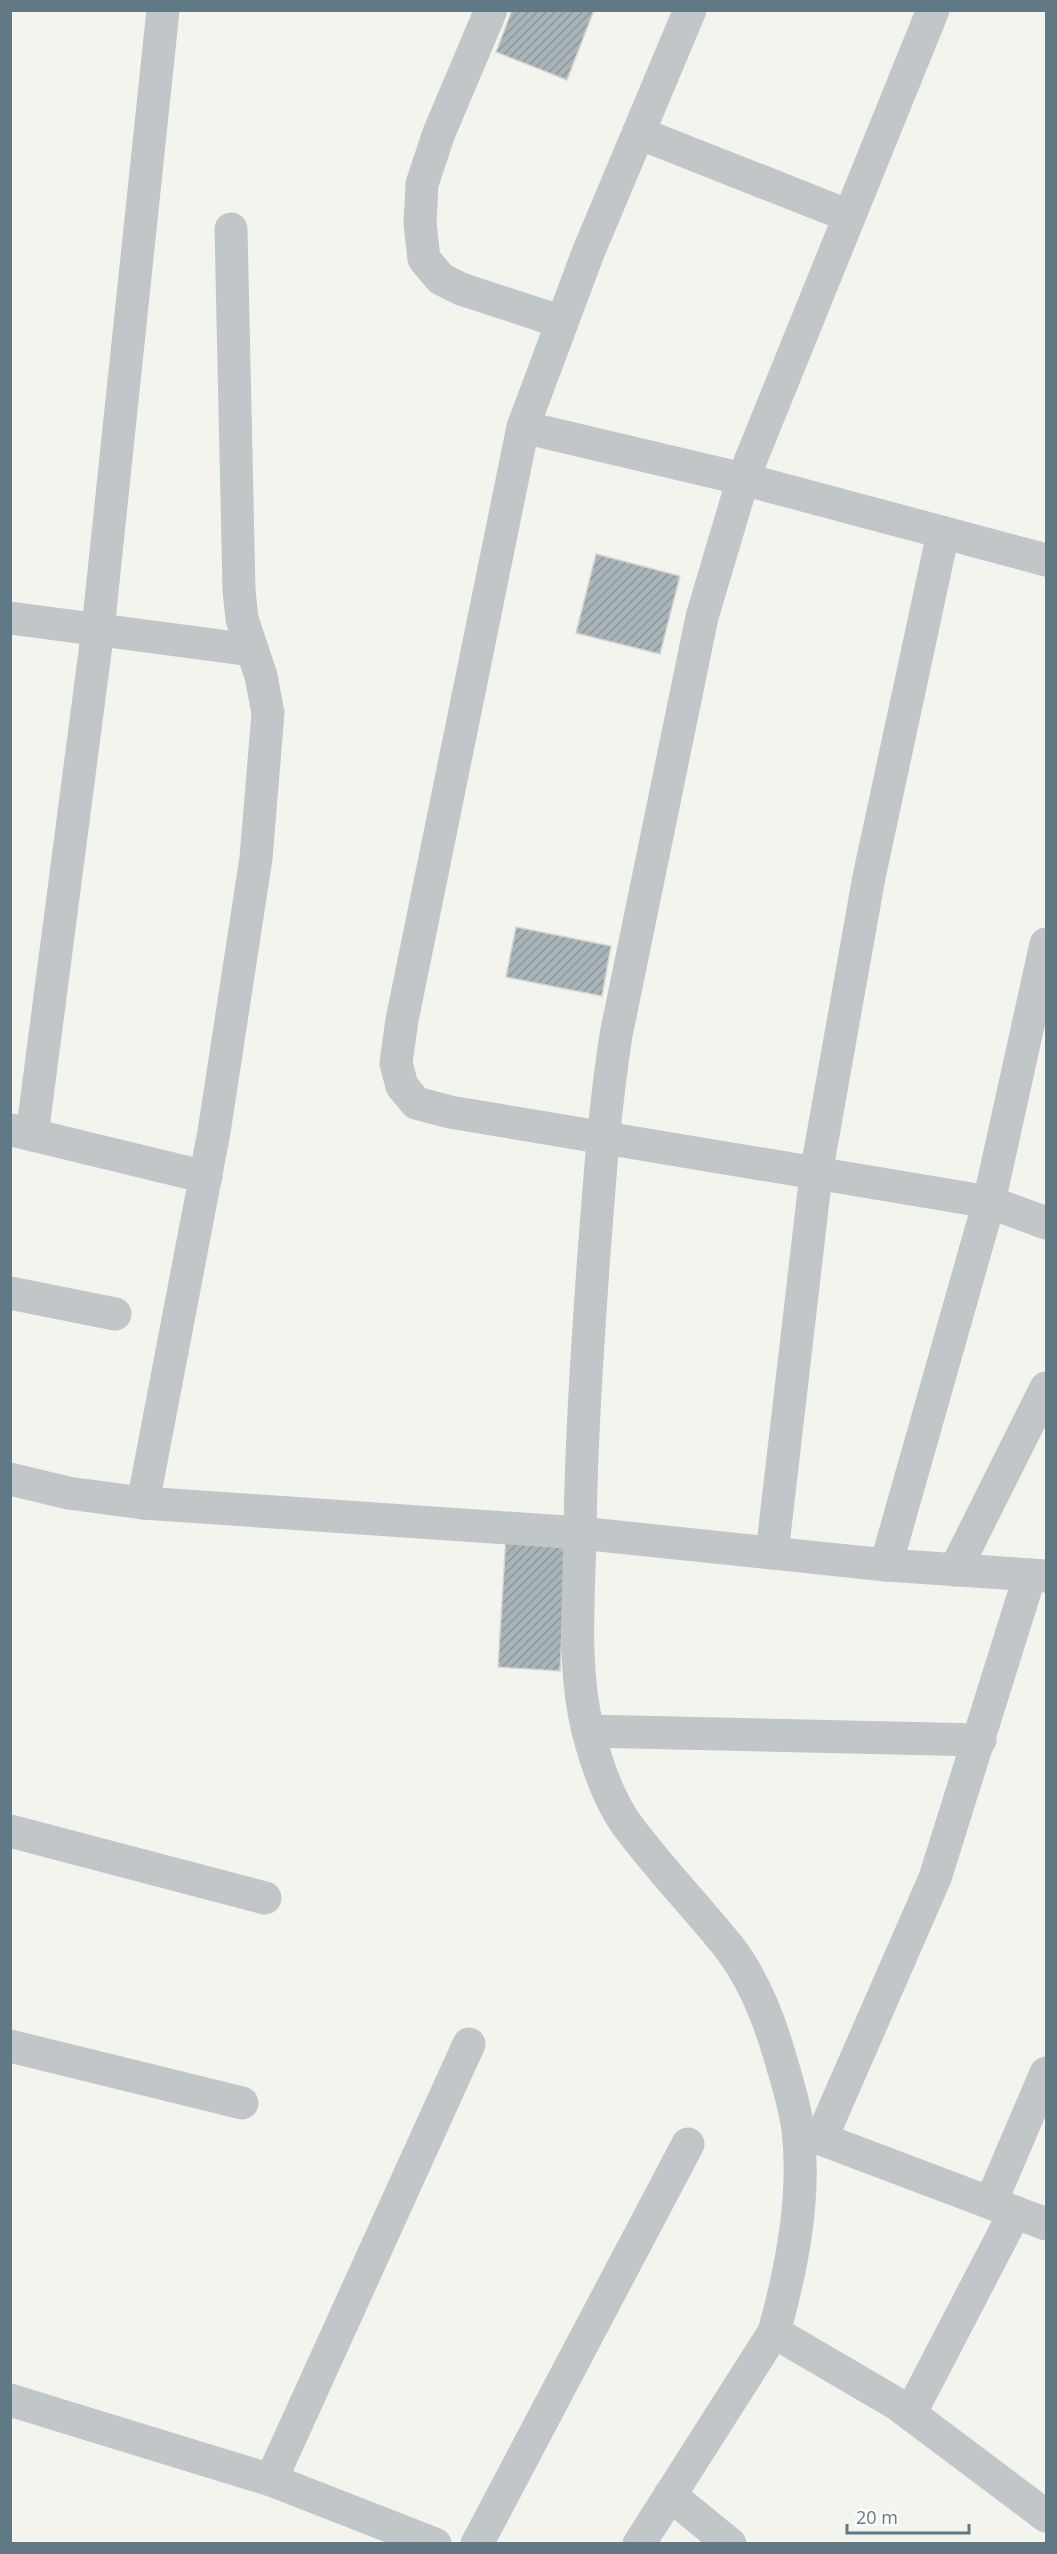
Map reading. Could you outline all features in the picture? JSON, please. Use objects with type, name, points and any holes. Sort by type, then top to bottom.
[{"type":"street","points":[[163,10],[98,629],[21,1132],[206,1177]]},
{"type":"street","points":[[491,10],[439,133],[422,184],[420,223],[424,259],[441,279],[461,289],[562,322]]},
{"type":"street","points":[[690,10],[562,322],[524,427],[409,985],[396,1063],[402,1086],[416,1103],[450,1112],[989,1202],[1047,1223]]},
{"type":"street","points":[[933,10],[743,479],[702,617],[616,1035],[603,1138],[581,1440],[578,1644],[580,1682],[588,1731],[608,1789],[625,1823],[731,1950],[755,1989],[774,2036],[791,2096],[809,2135],[1047,2224]]},
{"type":"street","points":[[639,133],[849,216]]},
{"type":"street","points":[[143,1503],[225,1066],[256,858],[267,735],[268,713],[261,676],[242,619],[239,590],[231,229]]},
{"type":"street","points":[[524,427],[743,479],[1047,560]]},
{"type":"street","points":[[772,1553],[816,1174],[869,877],[943,533]]},
{"type":"street","points":[[10,618],[251,650]]},
{"type":"street","points":[[886,1565],[989,1202],[1047,944]]},
{"type":"street","points":[[10,1293],[115,1314]]},
{"type":"street","points":[[955,1570],[1047,1388]]},
{"type":"street","points":[[10,1479],[68,1493],[143,1503],[580,1533],[886,1565],[1039,1576],[980,1740],[935,1878],[809,2135],[800,2173],[798,2218],[783,2302],[774,2332],[639,2544]]},
{"type":"street","points":[[588,1731],[980,1740]]},
{"type":"street","points":[[10,1831],[265,1898]]},
{"type":"street","points":[[271,2480],[469,2044]]},
{"type":"street","points":[[10,2046],[242,2103]]},
{"type":"street","points":[[910,2414],[1003,2207],[1047,2073]]},
{"type":"street","points":[[477,2544],[688,2144]]},
{"type":"street","points":[[774,2332],[897,2404],[1047,2516]]},
{"type":"street","points":[[10,2400],[271,2480],[435,2544]]},
{"type":"street","points":[[670,2495],[730,2544]]},
{"type":"building","points":[[512,10],[594,10],[567,80],[496,52]]},
{"type":"building","points":[[596,554],[680,576],[660,654],[576,633]]},
{"type":"building","points":[[516,927],[611,946],[602,996],[506,977]]},
{"type":"building","points":[[506,1536],[567,1539],[560,1671],[498,1667]]}]
